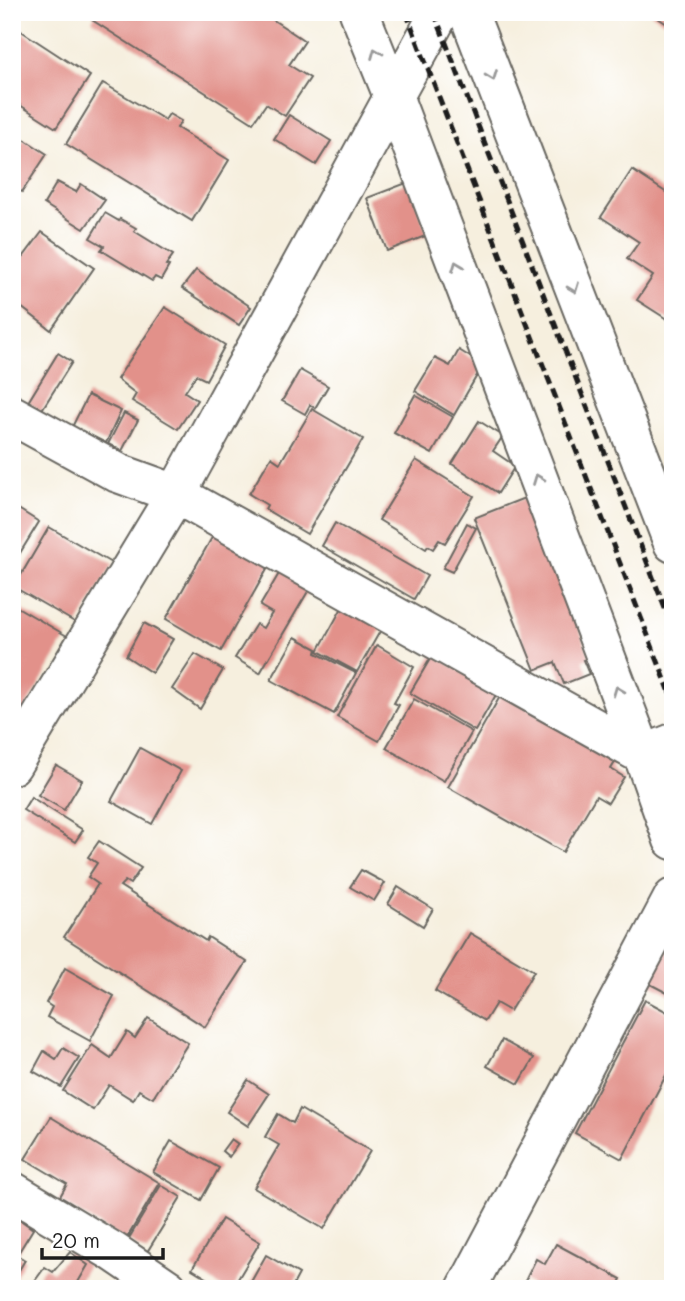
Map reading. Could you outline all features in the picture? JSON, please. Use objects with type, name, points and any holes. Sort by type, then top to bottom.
[{"type":"street","points":[[359,12],[658,749],[673,840]]},
{"type":"street","points":[[12,765],[176,494],[440,12]]},
{"type":"street","points":[[468,12],[673,543]]},
{"type":"street","points":[[12,415],[118,473],[176,494],[658,749]]},
{"type":"street","points":[[466,1289],[673,898]]},
{"type":"street","points":[[12,1191],[112,1251],[168,1289]]},
{"type":"building","points":[[97,12],[261,12],[305,41],[289,65],[310,78],[285,116],[266,104],[253,123],[92,20]]},
{"type":"building","points":[[649,12],[673,12],[673,28]]},
{"type":"building","points":[[12,25],[90,76],[56,128],[12,100]]},
{"type":"building","points":[[103,83],[165,120],[169,114],[181,121],[177,128],[229,160],[192,221],[66,144]]},
{"type":"building","points":[[289,115],[331,141],[316,165],[274,139]]},
{"type":"building","points":[[24,139],[47,154],[22,192],[12,186],[12,154]]},
{"type":"building","points":[[632,170],[673,197],[673,323],[637,300],[653,276],[627,259],[639,242],[601,217]]},
{"type":"building","points":[[57,182],[76,192],[81,184],[105,200],[84,229],[44,204]]},
{"type":"building","points":[[409,182],[428,235],[387,251],[367,198]]},
{"type":"building","points":[[105,213],[136,228],[134,231],[173,255],[161,280],[155,277],[152,281],[101,250],[104,246],[90,238]]},
{"type":"building","points":[[42,232],[94,268],[51,330],[12,300],[18,288],[12,283],[12,272]]},
{"type":"building","points":[[196,270],[251,307],[239,325],[182,288]]},
{"type":"building","points":[[165,307],[225,345],[206,380],[196,375],[185,392],[197,400],[178,429],[132,401],[136,394],[117,379]]},
{"type":"building","points":[[459,350],[483,365],[454,415],[415,391],[435,358],[450,366]]},
{"type":"building","points":[[58,353],[72,362],[41,411],[28,402]]},
{"type":"building","points":[[300,370],[328,386],[315,408],[310,405],[305,414],[282,401]]},
{"type":"building","points":[[88,395],[121,411],[106,443],[72,427]]},
{"type":"building","points":[[415,395],[453,417],[432,454],[394,433]]},
{"type":"building","points":[[312,409],[363,439],[307,534],[265,509],[267,505],[249,494],[271,457],[280,463]]},
{"type":"building","points":[[124,413],[138,420],[122,451],[108,444]]},
{"type":"building","points":[[479,421],[503,436],[493,451],[515,466],[498,493],[452,464]]},
{"type":"building","points":[[416,460],[474,496],[445,543],[439,540],[433,549],[428,546],[426,549],[379,520]]},
{"type":"building","points":[[527,497],[591,658],[583,660],[589,674],[564,684],[555,662],[535,670],[474,518]]},
{"type":"building","points":[[12,505],[39,522],[12,566]]},
{"type":"building","points":[[335,523],[427,576],[414,599],[322,546]]},
{"type":"building","points":[[467,523],[476,528],[452,572],[443,568]]},
{"type":"building","points":[[219,525],[274,557],[221,651],[166,619]]},
{"type":"building","points":[[49,527],[113,564],[78,624],[14,587]]},
{"type":"building","points":[[284,565],[310,588],[260,673],[235,658],[256,624],[263,628],[272,613],[260,606]]},
{"type":"building","points":[[12,604],[67,636],[23,712],[12,706]]},
{"type":"building","points":[[344,604],[383,626],[357,672],[318,651]]},
{"type":"building","points":[[144,623],[173,639],[152,673],[126,656]]},
{"type":"building","points":[[295,637],[317,649],[316,653],[356,673],[334,714],[271,680]]},
{"type":"building","points":[[377,645],[414,667],[394,703],[399,705],[379,741],[337,717]]},
{"type":"building","points":[[195,654],[223,670],[200,709],[172,689]]},
{"type":"building","points":[[433,654],[497,693],[475,731],[410,693]]},
{"type":"building","points":[[502,693],[617,759],[611,769],[624,777],[608,803],[596,796],[563,852],[448,787]]},
{"type":"building","points":[[414,699],[472,732],[444,781],[386,748]]},
{"type":"building","points":[[140,748],[181,771],[152,824],[111,801]]},
{"type":"building","points":[[56,765],[82,780],[64,810],[38,795]]},
{"type":"building","points":[[31,797],[83,830],[75,842],[23,810]]},
{"type":"building","points":[[99,841],[141,868],[130,884],[125,881],[120,886],[206,941],[208,937],[247,962],[205,1027],[64,937],[98,884],[88,877],[97,863],[88,857]]},
{"type":"building","points":[[361,870],[385,883],[374,901],[350,887]]},
{"type":"building","points":[[398,887],[433,909],[423,926],[388,904]]},
{"type":"building","points":[[470,933],[534,971],[510,1011],[496,1003],[485,1021],[435,991]]},
{"type":"building","points":[[668,945],[673,948],[673,996],[648,983]]},
{"type":"building","points":[[65,968],[114,996],[90,1041],[47,1017],[52,1007],[46,1003]]},
{"type":"building","points":[[645,1000],[673,1015],[673,1062],[622,1159],[575,1133]]},
{"type":"building","points":[[148,1018],[188,1043],[153,1098],[139,1090],[133,1100],[109,1085],[93,1110],[63,1091],[92,1045],[111,1058],[127,1032],[135,1038]]},
{"type":"building","points":[[502,1040],[534,1058],[519,1084],[487,1066]]},
{"type":"building","points":[[63,1048],[79,1058],[61,1087],[33,1071],[44,1051],[56,1059]]},
{"type":"building","points":[[248,1080],[269,1094],[248,1126],[227,1112]]},
{"type":"building","points":[[300,1109],[370,1151],[324,1229],[254,1188],[279,1145],[265,1137],[278,1114],[293,1123]]},
{"type":"building","points":[[51,1117],[160,1183],[125,1241],[58,1200],[67,1184],[25,1159]]},
{"type":"building","points":[[231,1139],[238,1144],[229,1157],[222,1151]]},
{"type":"building","points":[[171,1141],[219,1168],[201,1200],[153,1172]]},
{"type":"building","points":[[161,1185],[181,1197],[147,1252],[128,1240]]},
{"type":"building","points":[[12,1214],[33,1229],[17,1255],[25,1260],[12,1282]]},
{"type":"building","points":[[222,1219],[260,1242],[232,1289],[225,1289],[192,1269]]},
{"type":"building","points":[[556,1244],[621,1279],[616,1289],[529,1289],[531,1284],[525,1281],[536,1259],[545,1264]]},
{"type":"building","points":[[70,1252],[88,1265],[74,1289],[44,1289],[34,1282],[45,1267],[53,1272]]},
{"type":"building","points":[[266,1255],[299,1274],[291,1289],[247,1289]]},
{"type":"railway","points":[[406,12],[673,700]]},
{"type":"railway","points":[[434,12],[673,629]]}]
